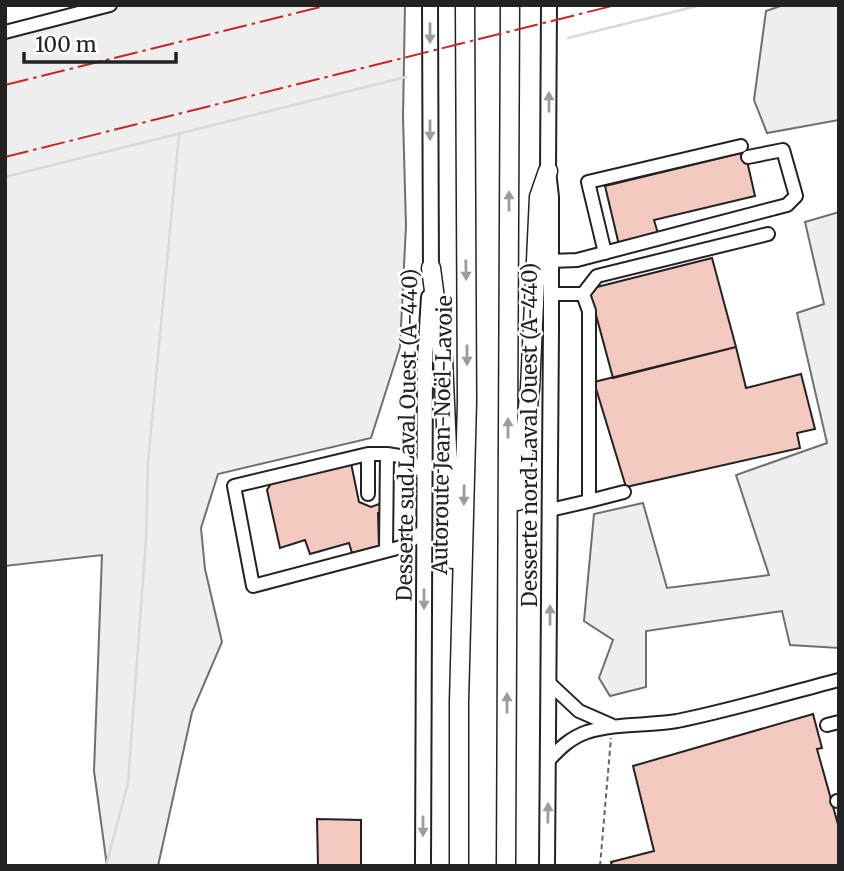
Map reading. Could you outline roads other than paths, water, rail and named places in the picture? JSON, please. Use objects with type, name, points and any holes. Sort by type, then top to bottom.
[{"type":"highway","name":"Autoroute Jean-Noël-Lavoie","points":[[459,866],[467,402],[465,5]]},
{"type":"highway","points":[[506,866],[510,5]]},
{"type":"highway","points":[[508,595],[530,388],[540,197],[548,171]]},
{"type":"highway","points":[[431,268],[443,359],[460,702]]},
{"type":"main road","name":"Desserte sud Laval Ouest (A-440)","points":[[423,866],[425,359],[431,268],[430,5]]},
{"type":"main road","name":"Desserte nord Laval Ouest (A-440)","points":[[547,866],[551,294],[551,197],[548,171],[549,5]]},
{"type":"street","points":[[5,32],[110,5]]},
{"type":"street","points":[[551,261],[577,260],[605,253],[787,205],[796,196],[783,150],[745,152],[588,182],[605,253]]},
{"type":"street","points":[[583,294],[597,276],[768,234]]},
{"type":"street","points":[[551,294],[583,294]]},
{"type":"street","points":[[583,294],[589,311],[589,501]]},
{"type":"street","points":[[424,530],[405,546],[253,586],[234,486],[368,454],[406,457],[425,474]]},
{"type":"street","points":[[368,454],[368,494]]},
{"type":"street","points":[[386,551],[387,454]]},
{"type":"street","points":[[550,510],[624,492]]},
{"type":"street","points":[[548,761],[575,737],[678,720],[839,680]]},
{"type":"street","points":[[550,683],[579,711],[611,732]]},
{"type":"waterway","points":[[568,38],[701,5]]},
{"type":"waterway","points":[[5,177],[406,77]]},
{"type":"waterway","points":[[106,866],[128,783],[146,539],[148,462],[179,135]]}]
